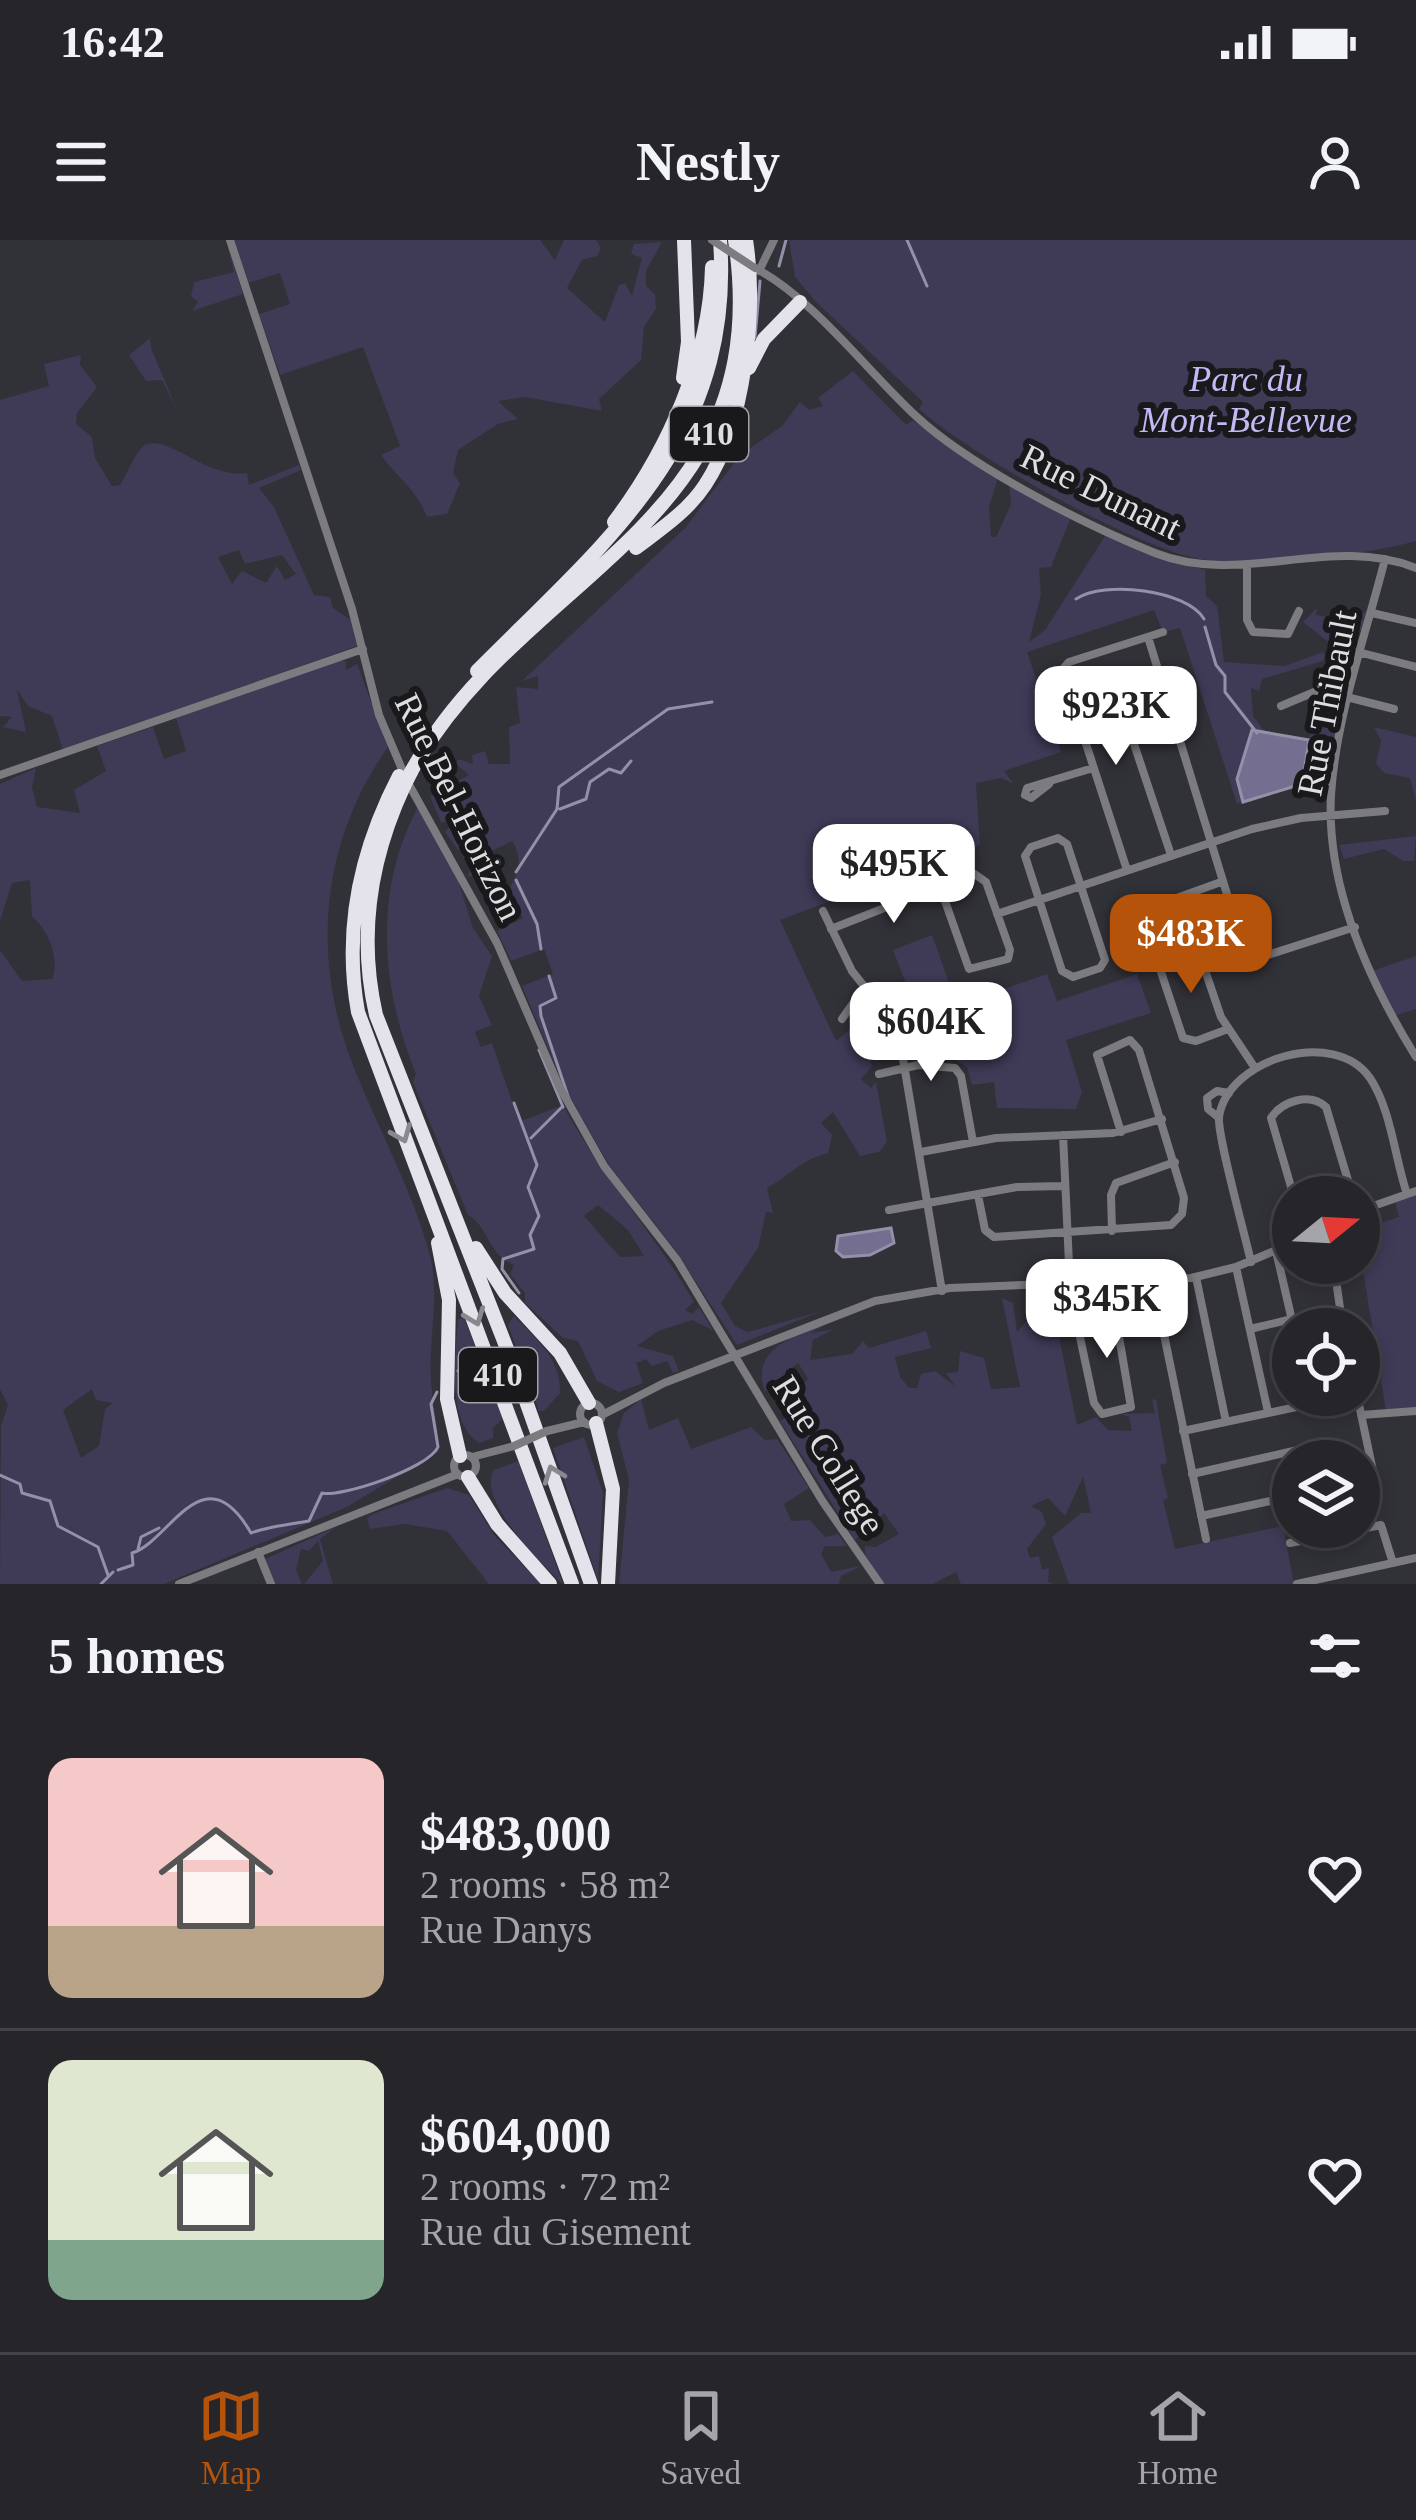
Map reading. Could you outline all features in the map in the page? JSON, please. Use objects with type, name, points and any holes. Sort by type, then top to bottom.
[{"type":"highway","points":[[653,456],[686,362],[684,240]]},
{"type":"highway","points":[[579,580],[653,456],[703,342],[716,240]]},
{"type":"highway","name":"410","points":[[579,580],[648,494],[691,420],[717,331],[716,240]]},
{"type":"highway","name":"410","points":[[572,1584],[365,1039],[352,969],[362,870],[405,775],[472,689],[579,580],[667,503],[712,429],[732,368],[739,325],[735,240]]},
{"type":"highway","points":[[579,580],[700,492],[719,458],[749,326],[746,240]]},
{"type":"highway","points":[[735,400],[760,344],[798,304]]},
{"type":"highway","name":"410","points":[[405,775],[372,880],[368,973],[385,1046],[438,1174],[591,1584]]},
{"type":"highway","points":[[416,1169],[448,1284],[447,1390],[465,1466],[498,1526],[550,1584]]},
{"type":"highway","points":[[438,1174],[487,1267],[557,1349],[591,1414],[613,1492],[608,1584]]},
{"type":"street","name":"Rue Bel-Horizon","points":[[230,240],[363,649],[387,738],[497,943],[568,1105],[609,1175],[666,1245],[734,1354]]},
{"type":"street","name":"Rue Dunant","points":[[716,240],[798,304],[959,450],[1124,538],[1188,563],[1247,567],[1345,556],[1385,559],[1416,568]]},
{"type":"street","points":[[757,270],[774,240]]},
{"type":"street","name":"Rue Thibault","points":[[1385,559],[1335,766],[1331,817],[1337,866],[1355,927],[1381,1000],[1416,1057]]},
{"type":"street","points":[[1247,567],[1247,620],[1253,632],[1288,634],[1299,611]]},
{"type":"street","points":[[1372,613],[1416,623]]},
{"type":"street","points":[[1127,870],[1063,668],[1163,632]]},
{"type":"street","points":[[1148,637],[1200,794],[1208,842],[1250,959],[1355,927]]},
{"type":"street","points":[[0,775],[363,649]]},
{"type":"street","points":[[1362,653],[1416,667]]},
{"type":"street","points":[[1281,706],[1315,690],[1394,709]]},
{"type":"street","points":[[1077,718],[1122,708],[1171,854]]},
{"type":"street","points":[[1050,783],[1093,768]]},
{"type":"street","points":[[997,914],[1290,819],[1385,811]]},
{"type":"street","points":[[1065,841],[1081,885],[1105,960],[1084,974],[1064,974],[1025,856],[1031,847],[1065,841]]},
{"type":"street","points":[[832,928],[939,884],[969,873],[980,875],[1010,957],[972,971],[939,884]]},
{"type":"street","points":[[1221,882],[1144,912],[1183,1038],[1196,1042],[1228,1029]]},
{"type":"street","points":[[1180,897],[1228,1029],[1255,1068]]},
{"type":"street","points":[[824,911],[865,986],[894,1019],[942,1291]]},
{"type":"street","points":[[842,1019],[865,986]]},
{"type":"street","points":[[979,1195],[989,1236],[1164,1228],[1178,1220],[1184,1202],[1139,1050],[1127,1041],[1097,1055],[1121,1132]]},
{"type":"street","points":[[1251,1262],[1219,1118],[1229,1093],[1255,1068],[1307,1053],[1362,1070],[1374,1086],[1411,1192],[1380,1203]]},
{"type":"street","points":[[879,1074],[906,1067],[958,1070],[974,1142]]},
{"type":"street","points":[[1219,1118],[1208,1109],[1208,1098],[1217,1091],[1229,1093]]},
{"type":"street","points":[[1288,1176],[1271,1118],[1286,1104],[1309,1100],[1326,1107],[1347,1176]]},
{"type":"street","points":[[921,1152],[974,1142],[1121,1132],[1162,1119]]},
{"type":"street","points":[[1063,1136],[1070,1285],[1078,1330],[1100,1413],[1134,1403],[1119,1335],[1112,1328],[1078,1330]]},
{"type":"street","points":[[1112,1231],[1116,1184],[1175,1162]]},
{"type":"street","points":[[890,1210],[1065,1186]]},
{"type":"street","points":[[179,1584],[861,1304],[942,1291],[1196,1277],[1272,1253]]},
{"type":"street","points":[[1236,1267],[1268,1413]]},
{"type":"street","points":[[1196,1277],[1226,1422]]},
{"type":"street","points":[[1153,1281],[1206,1539]]},
{"type":"street","points":[[1337,1287],[1340,1308]]},
{"type":"street","points":[[1250,1329],[1272,1326]]},
{"type":"street","name":"Rue College","points":[[734,1354],[880,1584]]},
{"type":"street","points":[[1380,1414],[1416,1411]]},
{"type":"street","points":[[1183,1431],[1272,1412]]},
{"type":"street","points":[[1192,1474],[1272,1456]]},
{"type":"street","points":[[1201,1516],[1272,1501]]},
{"type":"street","points":[[1380,1525],[1386,1528],[1394,1563]]},
{"type":"street","points":[[258,1552],[271,1584]]},
{"type":"street","points":[[1297,1584],[1416,1558]]},
{"type":"green space","points":[[226,240],[243,294],[192,311],[198,302],[191,296],[194,282],[234,272]]},
{"type":"green space","points":[[234,240],[540,240],[555,260],[564,240],[596,240],[601,248],[597,256],[582,260],[567,288],[605,322],[619,285],[625,283],[632,296],[642,258],[631,254],[634,244],[662,242],[646,271],[646,286],[655,294],[656,309],[644,327],[641,360],[599,399],[602,411],[525,397],[498,401],[518,419],[498,424],[458,450],[453,473],[460,483],[447,514],[427,517],[381,455],[400,446],[363,347],[280,375],[259,314],[290,304],[280,273],[248,283]]},
{"type":"green space","name":"Parc du Mont-Bellevue","points":[[789,240],[1416,240],[1416,541],[1311,558],[1226,562],[1176,553],[1099,520],[976,450],[919,409],[923,402],[795,277]]},
{"type":"green space","points":[[150,338],[177,410],[162,380],[146,381],[129,355]]},
{"type":"green space","points":[[81,355],[80,365],[97,387],[77,413],[76,424],[92,437],[95,458],[112,486],[120,485],[147,444],[167,446],[218,470],[247,473],[249,485],[299,465],[301,470],[259,488],[274,507],[314,595],[330,597],[333,608],[351,620],[357,646],[63,750],[52,716],[28,706],[17,690],[26,732],[3,727],[12,717],[0,716],[0,400],[49,386],[44,364]],"holes":[[[239,550],[245,564],[282,555],[296,574],[285,580],[277,566],[266,583],[242,571],[232,584],[218,557]]]},
{"type":"green space","points":[[853,371],[906,425],[913,420],[998,478],[989,507],[991,537],[996,537],[1011,504],[1009,482],[1071,517],[1051,567],[1039,568],[1041,595],[1029,642],[1045,630],[1107,533],[1148,554],[1205,570],[1206,596],[1217,606],[1224,662],[1285,666],[1323,652],[1325,656],[1323,661],[1262,679],[1259,691],[1251,688],[1253,716],[1266,733],[1252,730],[1237,779],[1243,802],[1237,804],[1180,628],[1163,632],[1154,610],[1027,652],[1061,752],[1004,771],[1014,784],[1001,778],[976,783],[980,845],[780,920],[836,1041],[858,1022],[872,1066],[861,1079],[871,1088],[876,1082],[887,1142],[879,1152],[860,1156],[833,1112],[821,1123],[832,1135],[828,1153],[767,1188],[773,1213],[766,1212],[758,1248],[721,1303],[735,1326],[748,1332],[822,1311],[737,1345],[676,1251],[609,1165],[564,1086],[522,986],[553,974],[544,949],[511,961],[497,931],[523,918],[512,904],[510,887],[519,860],[512,841],[478,858],[481,872],[468,877],[470,866],[445,832],[453,823],[441,822],[430,796],[469,775],[456,764],[458,759],[473,764],[472,755],[485,751],[489,764],[510,764],[509,727],[520,723],[516,687],[538,689],[538,676],[522,681],[686,527],[740,455],[782,426],[800,402],[809,410],[823,406],[818,398]]},
{"type":"green space","points":[[1317,608],[1316,615],[1350,621],[1369,609],[1364,631],[1347,627],[1343,644],[1359,647],[1357,657],[1342,653],[1338,666],[1334,665],[1337,649],[1303,622]]},
{"type":"green space","points":[[346,661],[346,670],[357,664],[388,747],[349,820],[337,859],[328,939],[338,1020],[430,1255],[434,1289],[431,1375],[439,1451],[347,1507],[164,1584],[0,1584],[1,1426],[8,1405],[0,1389],[0,950],[22,981],[52,979],[55,963],[48,937],[32,917],[30,880],[12,883],[0,921],[0,784],[36,768],[32,787],[37,807],[80,813],[74,790],[106,771],[97,746],[153,727],[164,759],[186,751],[176,718]],"holes":[[[92,1389],[96,1400],[113,1403],[105,1409],[99,1446],[81,1458],[63,1410]]]},
{"type":"green space","points":[[1329,716],[1341,717],[1330,764],[1320,763],[1317,776],[1303,773],[1310,735]]},
{"type":"green space","points":[[1374,727],[1416,737],[1416,801],[1410,778],[1384,773],[1376,764],[1381,741]]},
{"type":"green space","points":[[418,807],[457,877],[473,928],[492,956],[479,996],[492,1025],[475,1032],[481,1047],[492,1043],[519,1122],[563,1105],[694,1302],[685,1310],[692,1314],[699,1307],[713,1330],[692,1320],[658,1331],[637,1346],[673,1356],[679,1371],[673,1373],[667,1361],[652,1366],[646,1359],[636,1363],[643,1383],[619,1392],[597,1381],[578,1341],[563,1338],[525,1303],[525,1293],[510,1274],[514,1265],[499,1255],[468,1215],[413,1082],[416,1074],[389,974],[388,906],[404,839]],"holes":[[[598,1205],[628,1230],[644,1256],[620,1257],[584,1216]]]},
{"type":"green space","points":[[1416,836],[1414,861],[1403,861],[1384,849],[1344,859],[1339,845]]},
{"type":"green space","points":[[932,935],[957,1005],[1047,974],[1057,1001],[1137,974],[1151,1013],[1066,1040],[1082,1092],[1076,1109],[997,1108],[994,1082],[972,1085],[967,1067],[954,1059],[952,1041],[933,1038],[924,1005],[915,1007],[893,950]]},
{"type":"green space","points":[[1416,956],[1416,1009],[1394,1016],[1372,971]]},
{"type":"green space","points":[[1416,1191],[1416,1411],[1386,1411],[1380,1375],[1380,1308],[1369,1308],[1365,1284],[1380,1284],[1380,1223],[1399,1217],[1394,1197]]},
{"type":"green space","points":[[1002,1298],[1013,1303],[1017,1332],[1032,1315],[1035,1322],[1055,1317],[1077,1425],[1096,1417],[1108,1430],[1132,1431],[1129,1417],[1121,1414],[1155,1413],[1152,1399],[1156,1400],[1167,1463],[1160,1465],[1168,1498],[1163,1500],[1175,1549],[1272,1528],[1272,1548],[1287,1548],[1294,1584],[1069,1584],[1052,1537],[1081,1513],[1091,1513],[1083,1477],[1065,1516],[1048,1498],[1031,1506],[1042,1512],[1046,1524],[1027,1549],[1030,1558],[1039,1556],[1042,1570],[1049,1568],[1048,1582],[1054,1584],[961,1584],[956,1572],[933,1584],[883,1584],[865,1555],[865,1546],[876,1547],[899,1534],[884,1513],[855,1540],[780,1421],[790,1416],[799,1431],[805,1425],[797,1408],[806,1401],[798,1387],[808,1379],[798,1363],[765,1392],[762,1377],[770,1353],[780,1344],[832,1321],[811,1333],[834,1329],[813,1340],[810,1360],[852,1354],[863,1341],[869,1348],[926,1331],[931,1348],[895,1357],[900,1377],[909,1388],[917,1388],[921,1374],[935,1371],[955,1386],[946,1373],[958,1372],[960,1351],[984,1358],[991,1389],[1020,1387]]},
{"type":"green space","points":[[514,1316],[546,1350],[556,1369],[560,1393],[544,1411],[539,1411],[508,1325]]},
{"type":"green space","points":[[464,1318],[503,1418],[493,1428],[493,1438],[479,1443],[468,1433],[457,1403],[458,1319]]},
{"type":"green space","points":[[641,1399],[649,1430],[678,1418],[691,1449],[751,1427],[765,1440],[777,1439],[809,1488],[784,1504],[791,1521],[810,1520],[825,1537],[838,1534],[847,1546],[825,1546],[821,1554],[831,1572],[861,1566],[841,1576],[839,1584],[619,1584],[629,1480],[617,1433],[624,1413]]},
{"type":"green space","points":[[584,1437],[603,1493],[598,1580],[553,1448]]},
{"type":"green space","points":[[518,1461],[563,1584],[514,1530],[494,1497],[494,1470]]},
{"type":"green space","points":[[447,1488],[469,1495],[494,1535],[541,1584],[489,1584],[447,1531],[405,1524],[370,1529],[367,1518],[373,1514]]},
{"type":"green space","points":[[336,1527],[320,1539],[333,1584],[304,1584],[323,1561],[318,1541],[309,1551],[301,1549],[296,1570],[302,1584],[275,1584],[265,1559]]},
{"type":"shaded area","points":[[1252,730],[1309,740],[1302,784],[1243,802],[1237,779]]},
{"type":"shaded area","points":[[891,1228],[894,1243],[870,1255],[843,1257],[836,1251],[838,1236]]},
{"type":"waterway","points":[[779,266],[786,240]]},
{"type":"waterway","points":[[907,240],[927,286]]},
{"type":"waterway","points":[[755,338],[760,281]]},
{"type":"waterway","points":[[1076,599],[1105,590],[1144,591],[1181,601],[1204,619]]},
{"type":"waterway","points":[[1205,627],[1216,665],[1225,676],[1225,692],[1257,733]]},
{"type":"waterway","points":[[516,872],[557,809],[559,787],[668,709],[712,702]]},
{"type":"waterway","points":[[560,809],[586,799],[590,782],[609,769],[621,773],[631,761]]},
{"type":"waterway","points":[[516,880],[537,924],[541,949]]},
{"type":"waterway","points":[[549,976],[556,998],[540,1006],[541,1016],[570,1102]]},
{"type":"waterway","points":[[539,1050],[563,1107]]},
{"type":"waterway","points":[[514,1103],[537,1165],[528,1187],[539,1216],[530,1235],[534,1249],[503,1259],[502,1269],[519,1293]]},
{"type":"waterway","points":[[531,1138],[562,1107]]},
{"type":"waterway","points":[[458,1371],[474,1351]]},
{"type":"waterway","points":[[118,1570],[133,1565],[132,1553],[202,1500],[217,1500],[234,1510],[251,1533],[309,1521],[322,1493],[364,1486],[418,1464],[438,1447],[431,1404],[437,1392]]},
{"type":"waterway","points":[[0,1475],[20,1484],[22,1493],[50,1501],[58,1526],[98,1547],[108,1575]]},
{"type":"waterway","points":[[138,1549],[141,1537],[159,1528]]},
{"type":"waterway","points":[[101,1584],[113,1572]]}]
